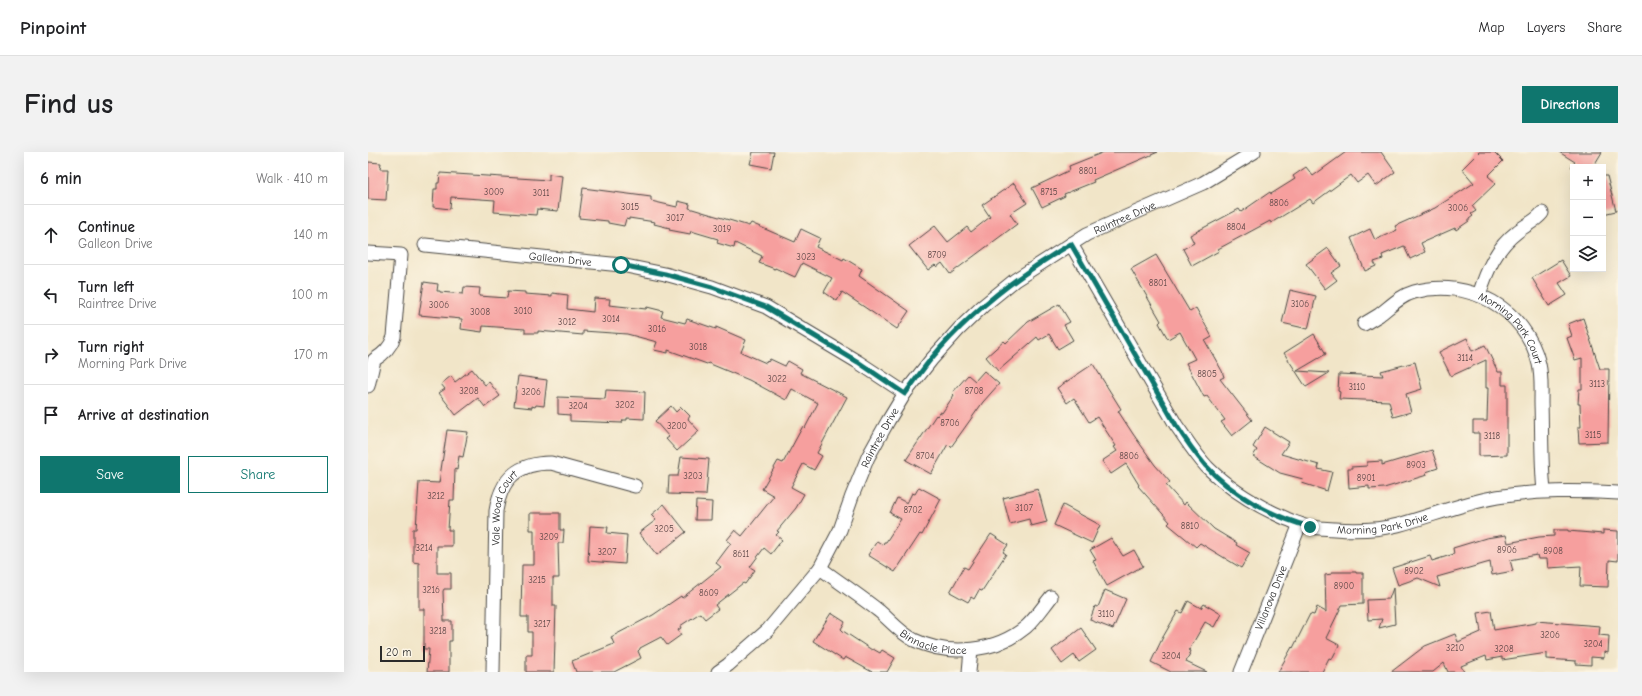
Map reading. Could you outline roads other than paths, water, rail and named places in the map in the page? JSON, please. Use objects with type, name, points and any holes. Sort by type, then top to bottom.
[{"type":"street","name":"Raintree Drive","points":[[718,672],[768,630],[820,568],[840,530],[868,458],[888,421],[905,394],[930,360],[959,329],[983,306],[1015,280],[1096,229],[1202,183],[1254,152]]},
{"type":"street","points":[[1479,295],[1486,274],[1501,247],[1523,227],[1537,220],[1542,213]]},
{"type":"street","name":"Morning Park Drive","points":[[1071,244],[1176,425],[1196,454],[1219,478],[1247,499],[1267,510],[1310,527],[1374,529],[1397,525],[1451,508],[1496,497],[1544,491],[1618,492]]},
{"type":"street","name":"Galleon Drive","points":[[425,245],[621,265],[665,274],[712,287],[766,307],[858,362],[905,394]]},
{"type":"street","points":[[368,253],[401,255],[394,338],[390,347],[383,355],[374,360],[368,386]]},
{"type":"street","name":"Morning Park Court","points":[[1364,324],[1393,302],[1415,292],[1444,289],[1465,290],[1479,295],[1496,303],[1510,314],[1524,330],[1535,352],[1539,365],[1544,491]]},
{"type":"street","name":"Vale Wood Court","points":[[493,672],[496,511],[498,496],[505,483],[513,474],[524,467],[537,463],[551,463],[635,486]]},
{"type":"street","name":"Villanova Drive","points":[[1242,672],[1300,524]]},
{"type":"street","name":"Binnacle Place","points":[[820,568],[880,612],[894,627],[914,640],[932,647],[953,650],[970,650],[989,646],[1002,641],[1024,628],[1034,619],[1051,597]]},
{"type":"street","points":[[969,672],[970,650]]}]
